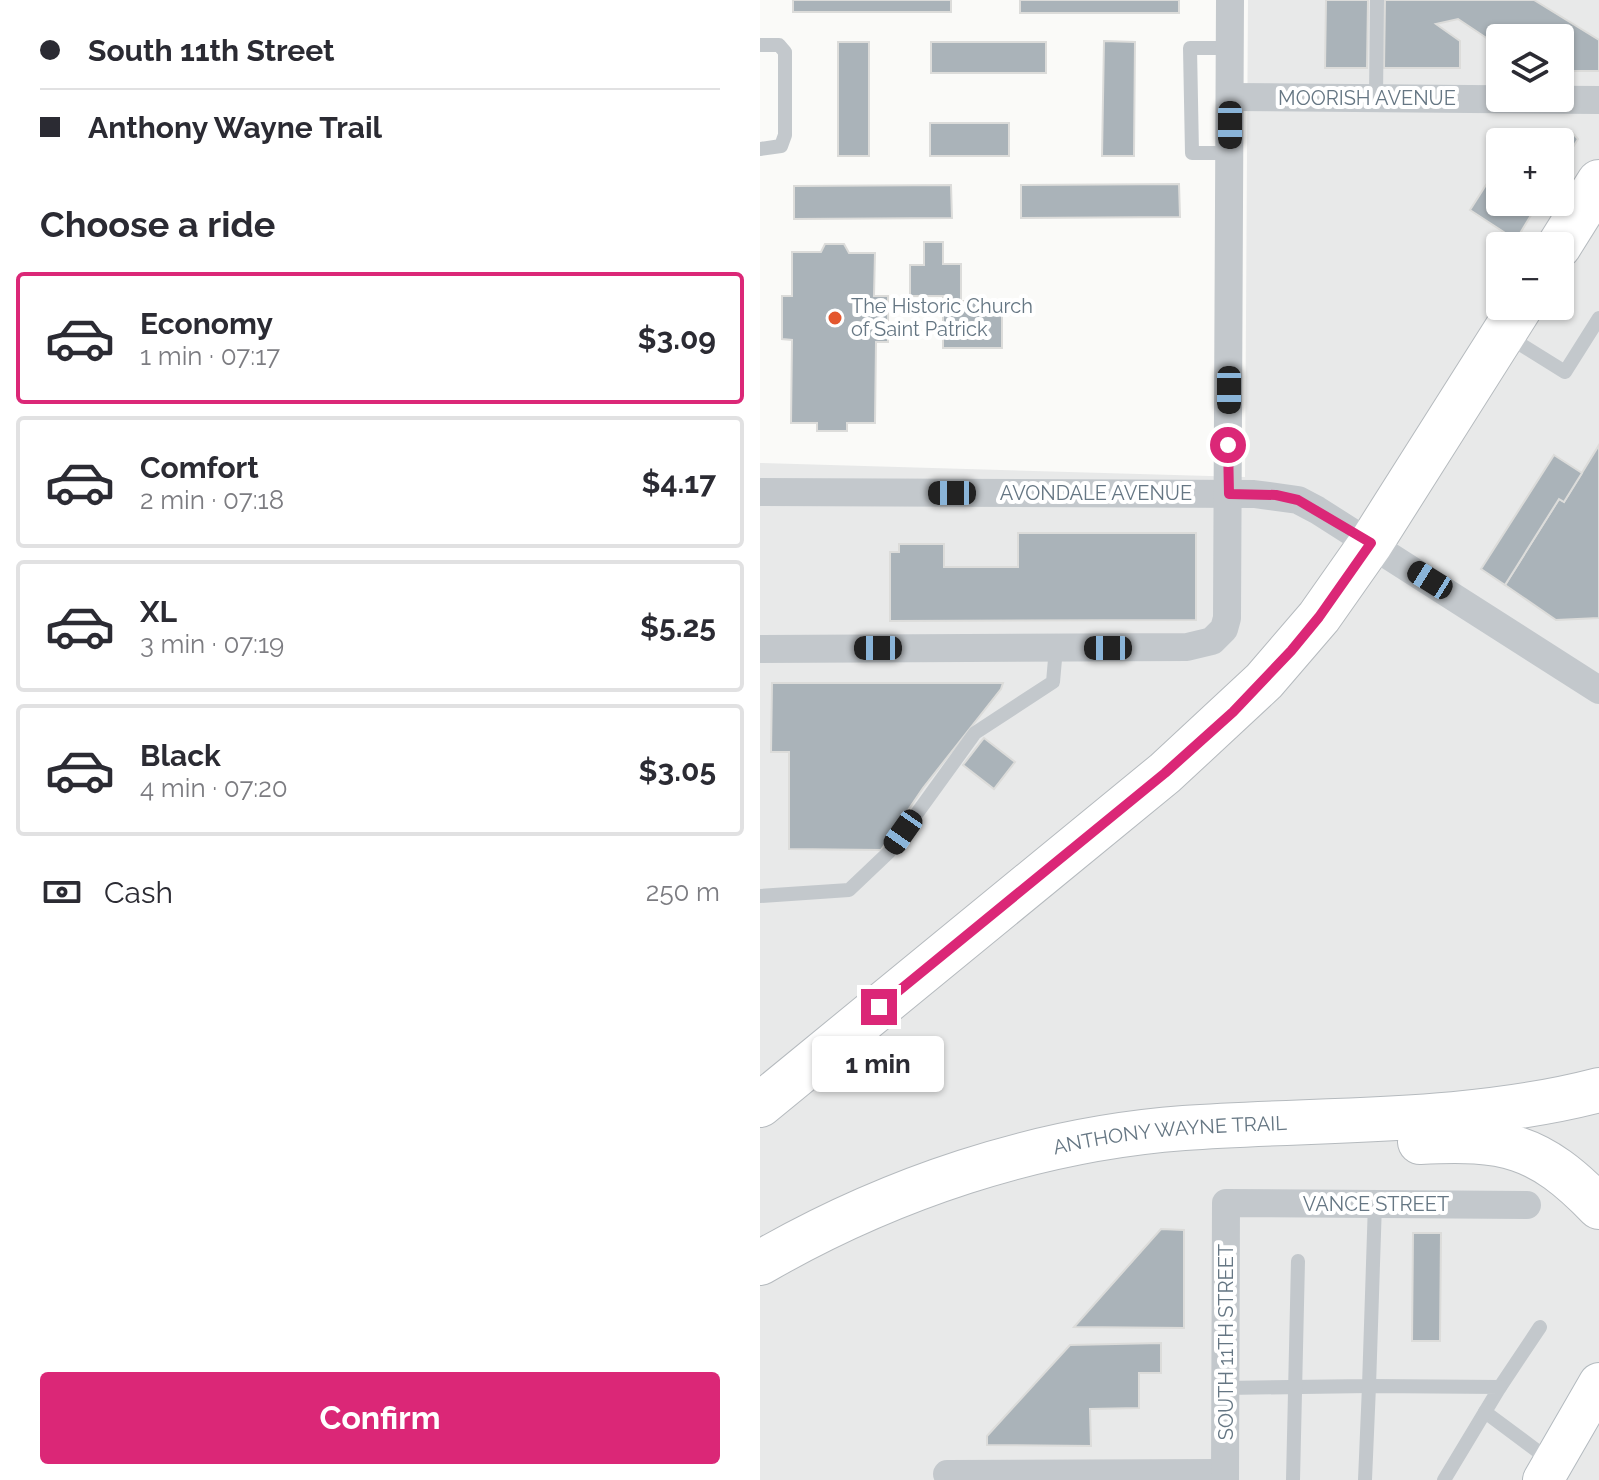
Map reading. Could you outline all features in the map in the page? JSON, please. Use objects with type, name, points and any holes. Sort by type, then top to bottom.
[{"type":"main road","points":[[1568,232],[1599,182]]},
{"type":"main road","points":[[760,1105],[1197,745],[1264,681],[1319,617],[1371,543],[1512,320]]},
{"type":"main road","name":"ANTHONY WAYNE TRAIL","points":[[760,1263],[808,1236],[887,1201],[1003,1161],[1135,1134],[1500,1109],[1599,1090]]},
{"type":"main road","points":[[1234,1126],[1303,1149],[1471,1140],[1505,1145],[1554,1166],[1599,1207]]},
{"type":"street","points":[[760,649],[1187,647],[1204,644],[1219,636],[1227,618],[1230,0]]},
{"type":"street","name":"MOORISH AVENUE","points":[[1231,97],[1599,100]]},
{"type":"street","name":"AVONDALE AVENUE","points":[[760,492],[1229,494],[1276,495],[1298,500],[1371,543],[1599,690]]},
{"type":"street","name":"VANCE STREET","points":[[1226,1203],[1527,1205]]},
{"type":"street","name":"SOUTH 11TH STREET","points":[[1225,1476],[1226,1203]]},
{"type":"street","points":[[1548,1472],[1599,1383]]},
{"type":"street","points":[[947,1474],[1225,1476]]},
{"type":"lane","points":[[1376,98],[1377,0]]},
{"type":"lane","points":[[760,45],[779,45],[785,52],[785,135],[781,146],[760,149]]},
{"type":"lane","points":[[1230,48],[1190,48],[1192,153],[1230,153]]},
{"type":"lane","points":[[1512,320],[1565,372],[1599,318]]},
{"type":"lane","points":[[760,896],[849,890],[889,852],[975,733],[1053,682],[1056,648]]},
{"type":"lane","points":[[1365,1480],[1375,1203]]},
{"type":"lane","points":[[1293,1480],[1298,1261]]},
{"type":"lane","points":[[1444,1480],[1540,1327]]},
{"type":"lane","points":[[1225,1388],[1500,1387]]},
{"type":"lane","points":[[1485,1412],[1548,1472]]},
{"type":"shaded area","points":[[1248,0],[1599,0],[1599,1480],[760,1480],[760,463],[1245,477]]},
{"type":"building","points":[[793,0],[951,0],[951,12],[793,12]]},
{"type":"building","points":[[1020,0],[1179,0],[1179,13],[1020,13]]},
{"type":"building","points":[[1326,0],[1368,0],[1367,68],[1325,68]]},
{"type":"building","points":[[1385,0],[1534,0],[1573,24],[1486,24],[1486,38],[1458,19],[1436,24],[1460,41],[1460,68],[1384,68]]},
{"type":"building","points":[[1574,25],[1599,40],[1599,71],[1574,71]]},
{"type":"building","points":[[1104,41],[1135,42],[1134,156],[1102,156]]},
{"type":"building","points":[[838,42],[869,42],[869,156],[838,156]]},
{"type":"building","points":[[931,42],[1046,42],[1046,73],[931,73]]},
{"type":"building","points":[[930,123],[1009,123],[1009,156],[930,156]]},
{"type":"building","points":[[1179,184],[1180,217],[1021,218],[1021,185]]},
{"type":"building","points":[[951,185],[952,218],[794,219],[794,186]]},
{"type":"building","points":[[1486,185],[1486,216],[1531,216],[1521,232],[1504,232],[1470,210]]},
{"type":"building","points":[[924,242],[943,242],[943,264],[961,264],[961,301],[1002,301],[1002,348],[943,348],[943,296],[910,296],[910,265],[924,265]]},
{"type":"building","name":"The Historic Church of Saint Patrick","points":[[825,244],[844,244],[849,253],[875,253],[874,296],[888,296],[888,342],[876,342],[875,423],[847,423],[847,431],[817,431],[817,423],[791,423],[792,340],[782,339],[782,296],[792,296],[792,252],[821,252]]},
{"type":"building","points":[[1599,445],[1599,618],[1556,620],[1505,585],[1559,499],[1564,502]]},
{"type":"building","points":[[1554,455],[1582,473],[1564,502],[1559,499],[1505,585],[1481,569]]},
{"type":"building","points":[[1018,533],[1196,533],[1196,620],[890,621],[890,552],[899,552],[899,544],[944,544],[944,567],[1018,567]]},
{"type":"building","points":[[772,683],[1003,683],[923,788],[881,850],[789,849],[789,752],[771,752]]},
{"type":"building","points":[[984,738],[1015,762],[994,789],[963,765]]},
{"type":"building","points":[[1161,1229],[1184,1230],[1184,1328],[1074,1327]]},
{"type":"building","points":[[1413,1233],[1441,1233],[1440,1341],[1412,1341]]},
{"type":"building","points":[[1161,1343],[1161,1373],[1139,1373],[1139,1408],[1090,1409],[1091,1446],[987,1445],[987,1436],[1070,1345]]},
{"type":"place","name":"The Historic Church of Saint Patrick","points":[[835,318]]},
{"type":"route","points":[[879,1007],[1165,773],[1233,712],[1319,617],[1371,543],[1298,500],[1276,495],[1229,494],[1228,445]]}]
